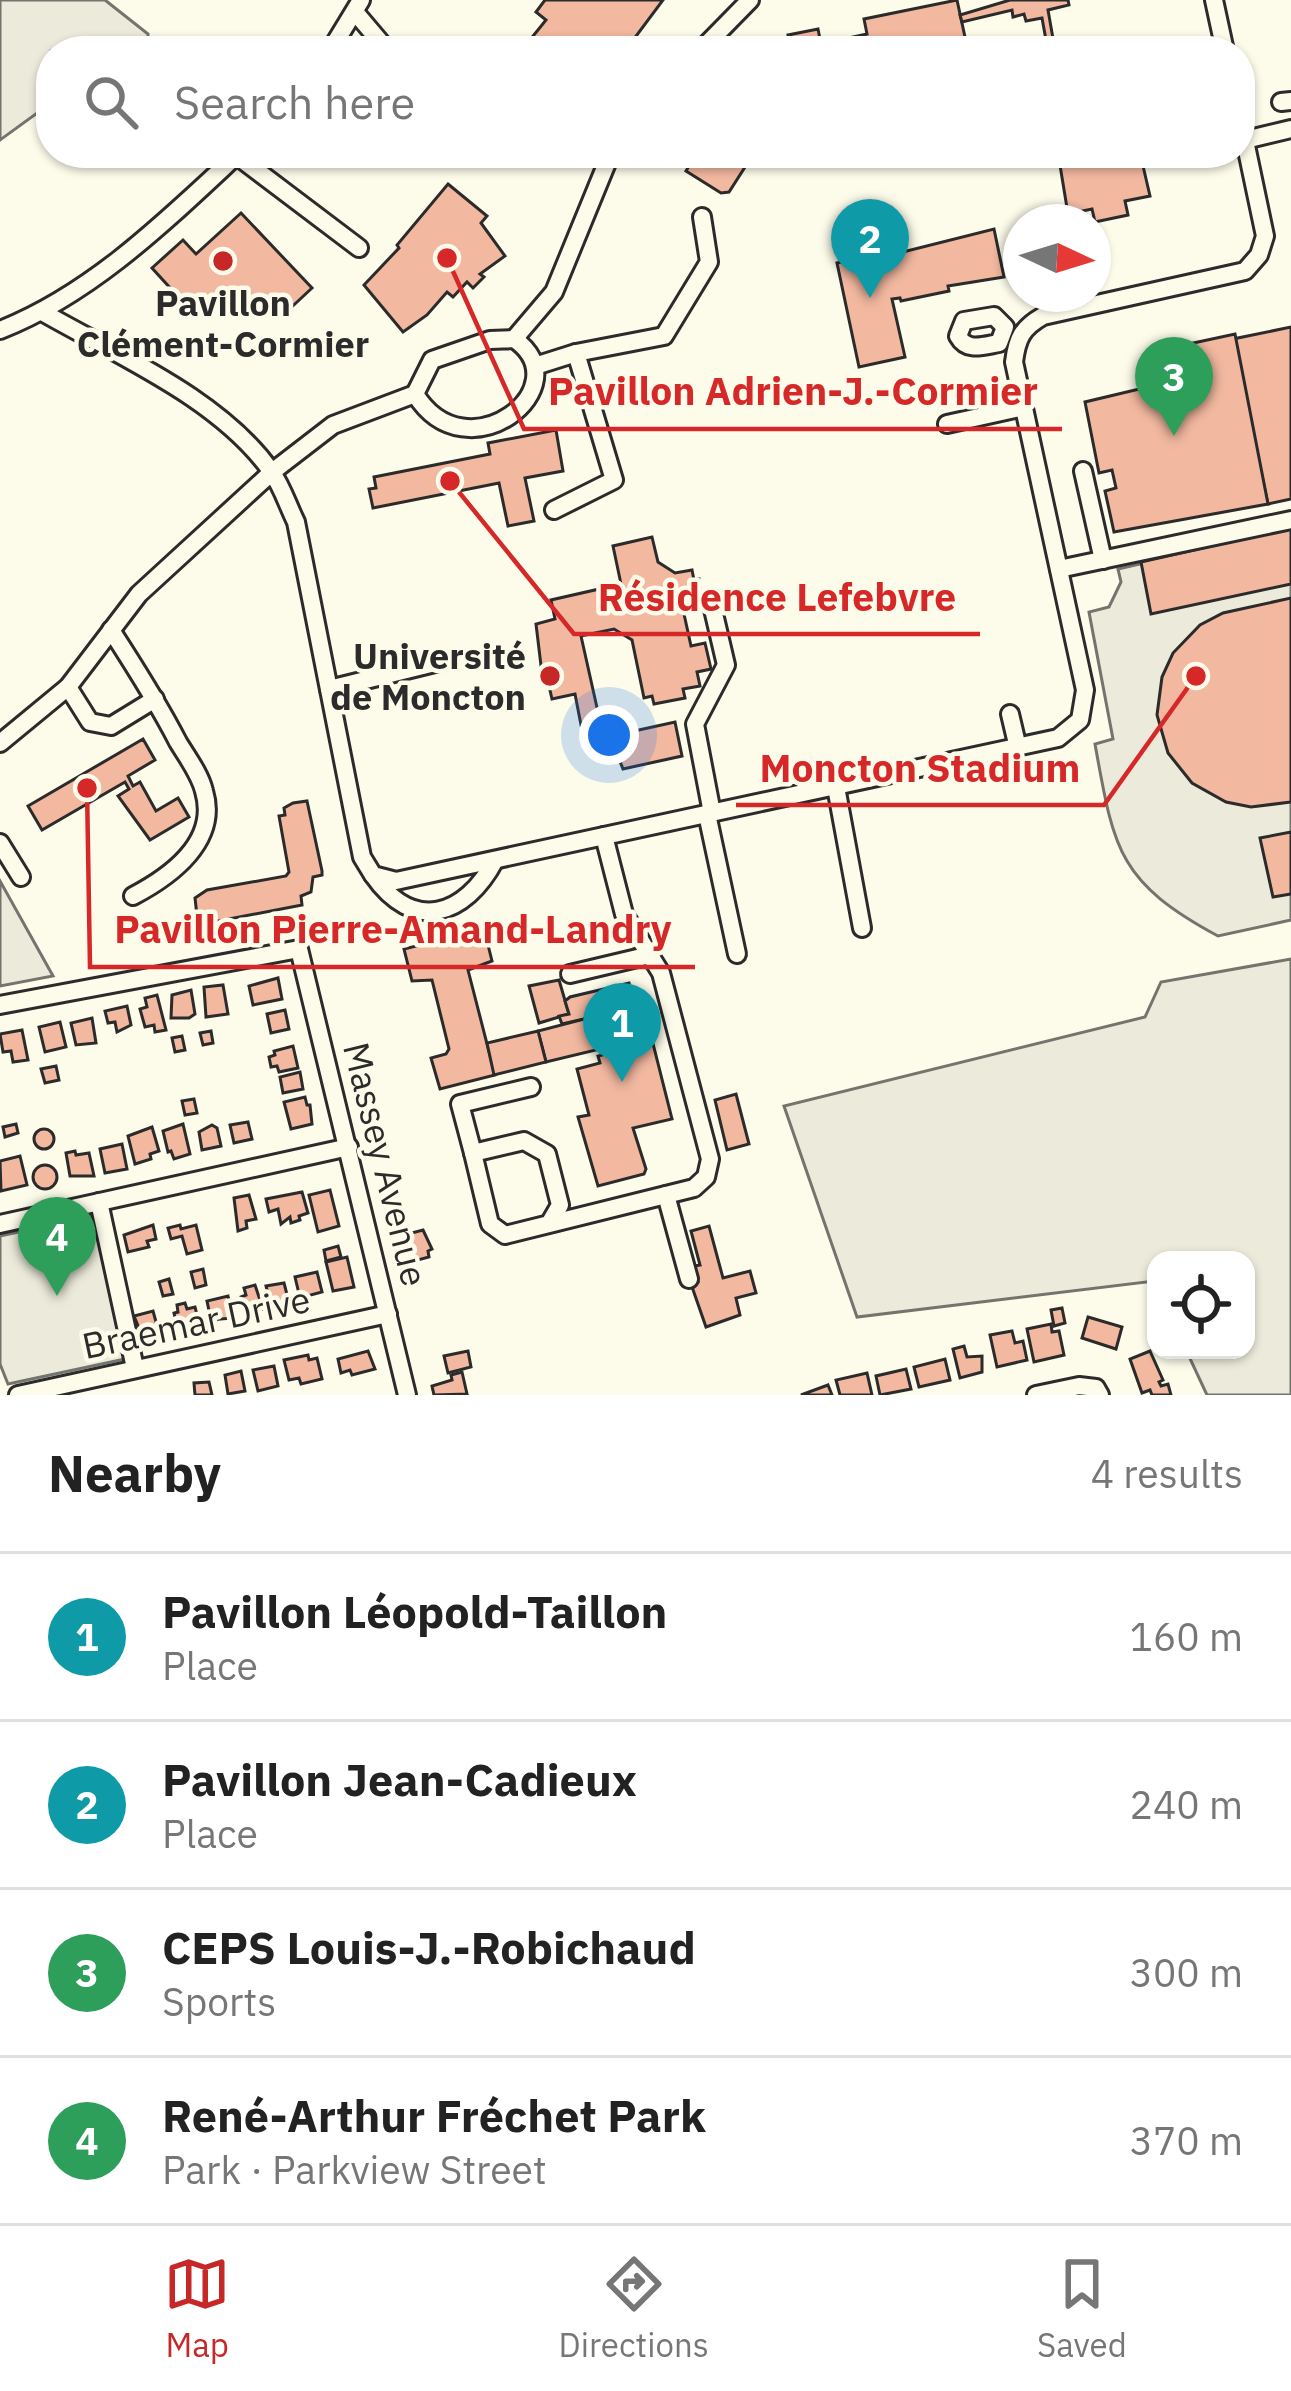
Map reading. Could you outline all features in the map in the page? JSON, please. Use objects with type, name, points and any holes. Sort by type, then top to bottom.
[{"type":"street","points":[[715,36],[750,0]]},
{"type":"street","points":[[1214,0],[1222,36]]},
{"type":"street","points":[[339,36],[358,6],[378,36]]},
{"type":"street","points":[[1255,138],[1291,129]]},
{"type":"street","points":[[0,330],[44,313],[95,279],[221,168]]},
{"type":"street","points":[[255,168],[358,248]]},
{"type":"street","points":[[514,339],[554,292],[605,168]]},
{"type":"street","points":[[373,874],[396,881],[1058,739],[1080,719],[1085,690],[1010,338],[1043,316],[1245,272],[1259,255],[1265,236],[1251,168]]},
{"type":"street","points":[[536,367],[576,353],[664,336],[709,262],[702,217]]},
{"type":"street","points":[[44,313],[198,402],[272,472],[296,522],[362,857],[389,897],[410,909],[438,910],[465,902],[495,860]]},
{"type":"street","points":[[0,743],[68,687],[139,594],[272,472],[333,425],[415,394],[432,360],[490,340],[514,339],[528,349],[536,367],[531,392],[519,410],[498,426],[479,430],[426,411],[415,394]]},
{"type":"street","points":[[554,510],[614,480],[576,353]]},
{"type":"street","points":[[947,424],[1024,406]]},
{"type":"street","points":[[1083,471],[1103,560]]},
{"type":"street","points":[[1059,569],[1291,520]]},
{"type":"street","points":[[712,605],[726,665],[695,724],[737,954]]},
{"type":"street","points":[[111,630],[204,788],[208,814],[196,845],[169,878],[133,896]]},
{"type":"street","points":[[329,689],[443,661]]},
{"type":"street","points":[[68,687],[90,722],[111,726],[155,699]]},
{"type":"street","points":[[1010,714],[1018,748]]},
{"type":"street","points":[[836,787],[862,928]]},
{"type":"street","points":[[531,1087],[460,1104],[490,1224],[505,1234],[694,1188],[706,1177],[710,1159],[662,974],[624,914],[604,836]]},
{"type":"street","points":[[0,843],[21,877]]},
{"type":"street","name":"Massey Avenue","points":[[0,1005],[299,949],[407,1395]]},
{"type":"street","points":[[570,974],[650,955]]},
{"type":"street","points":[[472,1153],[524,1142],[547,1154],[560,1205],[549,1223]]},
{"type":"street","points":[[0,1224],[349,1147]]},
{"type":"street","points":[[666,1195],[689,1279]]},
{"type":"street","points":[[98,1202],[135,1368]]},
{"type":"street","name":"Braemar Drive","points":[[18,1395],[388,1314]]},
{"type":"street","points":[[1036,1395],[1079,1386],[1096,1388],[1100,1395]]},
{"type":"shaded area","points":[[0,0],[105,0],[148,34],[36,36],[36,114],[0,140]]},
{"type":"shaded area","points":[[1291,529],[1291,920],[1218,936],[1159,898],[1126,860],[1116,837],[1095,744],[1113,739],[1089,612],[1109,607],[1121,582],[1118,569]]},
{"type":"shaded area","points":[[0,881],[53,976],[0,986]]},
{"type":"shaded area","points":[[1291,959],[1291,1395],[1207,1395],[1190,1359],[1255,1359],[1255,1251],[1147,1251],[1147,1282],[857,1317],[784,1106],[1145,1017],[1161,982]]},
{"type":"shaded area","points":[[93,1216],[125,1359],[8,1384],[0,1364],[0,1236]]},
{"type":"building","points":[[545,0],[663,0],[636,36],[533,36],[546,20],[536,12]]},
{"type":"building","points":[[957,0],[965,36],[858,36],[867,34],[864,19]]},
{"type":"building","points":[[1010,0],[1068,0],[1069,5],[1048,10],[1053,36],[1045,36],[1042,18],[1026,21],[1024,14],[1013,17],[1012,10],[962,22],[960,15]]},
{"type":"building","points":[[818,29],[819,36],[788,36],[788,35]]},
{"type":"building","points":[[744,168],[729,192],[721,193],[686,171]]},
{"type":"building","points":[[1060,168],[1143,168],[1150,196],[1125,201],[1128,215],[1111,219],[1111,204],[1066,204]]},
{"type":"building","points":[[448,184],[487,216],[481,223],[505,256],[480,274],[484,277],[473,288],[467,282],[453,297],[447,292],[403,332],[364,285]]},
{"type":"building","name":"Pavillon Clément-Cormier","points":[[241,213],[312,288],[281,317],[267,302],[252,316],[238,301],[223,315],[209,300],[194,314],[152,268],[183,240],[196,254]]},
{"type":"building","points":[[994,229],[1003,277],[948,286],[949,291],[901,301],[892,299],[905,357],[859,367],[837,263],[882,253],[883,257]]},
{"type":"building","points":[[1291,327],[1291,499],[1268,504],[1233,339]]},
{"type":"building","points":[[1235,334],[1268,504],[1114,532],[1105,491],[1116,488],[1112,470],[1099,473],[1085,402],[1169,382],[1161,350]]},
{"type":"building","points":[[556,430],[563,471],[525,478],[534,521],[508,526],[499,483],[373,508],[369,489],[376,488],[374,477],[490,454],[488,443]]},
{"type":"building","points":[[1291,528],[1291,584],[1151,614],[1141,562]]},
{"type":"building","points":[[652,537],[658,562],[675,573],[692,570],[694,580],[699,579],[702,610],[684,614],[691,646],[705,643],[711,669],[697,672],[700,686],[683,689],[685,698],[654,704],[652,696],[644,698],[632,640],[614,629],[581,636],[600,721],[581,725],[575,694],[552,699],[546,673],[542,674],[536,624],[555,619],[551,600],[621,584],[613,546]]},
{"type":"building","points":[[1291,598],[1291,802],[1251,807],[1226,802],[1192,783],[1168,753],[1157,715],[1162,677],[1173,653],[1200,625],[1223,613]]},
{"type":"building","points":[[675,722],[682,756],[623,769],[619,759],[611,761],[608,748],[616,746],[616,735]]},
{"type":"building","points":[[143,739],[155,760],[128,776],[133,786],[140,782],[156,811],[178,798],[189,817],[150,840],[118,796],[129,789],[125,782],[42,830],[28,806]]},
{"type":"building","points":[[307,801],[322,875],[313,877],[311,892],[301,896],[302,905],[198,925],[195,898],[207,890],[286,876],[279,816],[293,803]]},
{"type":"building","points":[[1291,832],[1291,894],[1273,897],[1260,838]]},
{"type":"building","points":[[484,929],[492,961],[468,970],[495,1075],[440,1089],[431,1058],[449,1049],[432,980],[412,981],[404,949]]},
{"type":"building","points":[[278,978],[282,999],[253,1005],[249,986]]},
{"type":"building","points":[[559,980],[569,1014],[539,1023],[529,986]]},
{"type":"building","points":[[629,983],[635,1006],[643,1004],[672,1119],[633,1128],[644,1174],[598,1186],[578,1117],[589,1115],[577,1069],[600,1063],[598,1056],[606,1054],[601,1034],[592,1036],[588,1018],[562,1024],[559,1016],[569,1014],[565,1001],[570,997]]},
{"type":"building","points":[[223,985],[228,1014],[206,1017],[204,987]]},
{"type":"building","points":[[191,990],[195,1014],[171,1018],[172,995]]},
{"type":"building","points":[[157,995],[166,1030],[155,1032],[154,1025],[145,1027],[140,1009],[147,1007],[145,998]]},
{"type":"building","points":[[127,1006],[131,1025],[117,1032],[105,1011]]},
{"type":"building","points":[[285,1010],[289,1029],[271,1033],[267,1014]]},
{"type":"building","points":[[92,1018],[96,1043],[76,1045],[71,1023]]},
{"type":"building","points":[[588,1018],[596,1050],[546,1062],[538,1031]]},
{"type":"building","points":[[60,1022],[66,1047],[45,1052],[39,1027]]},
{"type":"building","points":[[22,1030],[28,1060],[13,1062],[11,1051],[3,1052],[0,1034]]},
{"type":"building","points":[[211,1031],[213,1043],[203,1045],[200,1033]]},
{"type":"building","points":[[538,1031],[546,1062],[494,1075],[487,1043]]},
{"type":"building","points":[[182,1036],[185,1050],[175,1052],[172,1038]]},
{"type":"building","points":[[293,1046],[298,1068],[279,1072],[277,1066],[271,1067],[269,1057],[274,1051]]},
{"type":"building","points":[[56,1066],[59,1080],[45,1083],[41,1069]]},
{"type":"building","points":[[300,1072],[303,1089],[283,1093],[280,1077]]},
{"type":"building","points":[[736,1094],[749,1144],[727,1150],[715,1100]]},
{"type":"building","points":[[305,1097],[312,1124],[291,1129],[284,1102]]},
{"type":"building","points":[[194,1099],[197,1113],[185,1115],[182,1101]]},
{"type":"building","points":[[248,1122],[252,1139],[234,1143],[230,1125]]},
{"type":"building","points":[[16,1124],[18,1133],[5,1137],[3,1127]]},
{"type":"building","points":[[183,1124],[190,1154],[174,1159],[163,1131]]},
{"type":"building","points":[[212,1125],[221,1146],[202,1150],[199,1132]]},
{"type":"building","points":[[152,1127],[159,1151],[135,1164],[128,1136]]},
{"type":"building","points":[[44,1129],[54,1139],[44,1149],[34,1139]]},
{"type":"building","points":[[122,1144],[127,1169],[105,1173],[100,1149]]},
{"type":"building","points":[[75,1151],[76,1155],[89,1153],[94,1176],[70,1176],[66,1153]]},
{"type":"building","points":[[20,1156],[27,1185],[1,1191],[0,1161]]},
{"type":"building","points":[[45,1165],[57,1177],[45,1189],[33,1177]]},
{"type":"building","points":[[330,1190],[339,1226],[318,1232],[309,1195]]},
{"type":"building","points":[[302,1192],[308,1213],[299,1216],[300,1220],[291,1223],[290,1217],[281,1224],[278,1209],[269,1212],[266,1199]]},
{"type":"building","points":[[249,1195],[256,1219],[246,1221],[247,1228],[238,1231],[234,1198]]},
{"type":"building","points":[[153,1225],[156,1239],[147,1241],[149,1247],[128,1252],[124,1235]]},
{"type":"building","points":[[180,1225],[181,1229],[196,1225],[202,1250],[187,1254],[182,1236],[171,1239],[168,1228]]},
{"type":"building","points":[[709,1226],[723,1278],[750,1271],[756,1293],[736,1298],[740,1315],[706,1327],[691,1284],[698,1282],[694,1266],[700,1265],[691,1231]]},
{"type":"building","points":[[423,1230],[432,1249],[429,1257],[407,1263],[400,1236]]},
{"type":"building","points":[[51,1240],[64,1250],[58,1258],[45,1247]]},
{"type":"building","points":[[338,1246],[341,1257],[326,1261],[324,1250]]},
{"type":"building","points":[[347,1257],[354,1287],[333,1291],[326,1262]]},
{"type":"building","points":[[203,1269],[206,1285],[195,1288],[191,1272]]},
{"type":"building","points":[[317,1272],[322,1292],[300,1298],[295,1277]]},
{"type":"building","points":[[169,1279],[173,1294],[163,1296],[159,1282]]},
{"type":"building","points":[[284,1283],[290,1306],[273,1313],[266,1286]]},
{"type":"building","points":[[255,1285],[263,1309],[245,1314],[244,1288]]},
{"type":"building","points":[[228,1296],[233,1318],[211,1320],[207,1301]]},
{"type":"building","points":[[185,1303],[187,1309],[195,1307],[200,1326],[178,1331],[174,1313],[177,1305]]},
{"type":"building","points":[[1062,1308],[1065,1323],[1054,1326],[1051,1310]]},
{"type":"building","points":[[153,1311],[158,1329],[141,1333],[134,1316]]},
{"type":"building","points":[[1088,1317],[1122,1327],[1116,1349],[1082,1338]]},
{"type":"building","points":[[1051,1324],[1052,1332],[1059,1331],[1064,1355],[1034,1362],[1027,1329]]},
{"type":"building","points":[[1012,1331],[1015,1343],[1023,1341],[1027,1360],[997,1367],[990,1335]]},
{"type":"building","points":[[964,1346],[967,1357],[982,1356],[982,1372],[960,1378],[953,1349]]},
{"type":"building","points":[[368,1351],[375,1369],[341,1373],[338,1359]]},
{"type":"building","points":[[468,1351],[471,1367],[448,1373],[444,1356]]},
{"type":"building","points":[[1147,1352],[1163,1380],[1161,1386],[1168,1384],[1171,1395],[1142,1393],[1130,1359]]},
{"type":"building","points":[[308,1355],[309,1360],[317,1358],[322,1379],[301,1384],[299,1378],[289,1380],[284,1360]]},
{"type":"building","points":[[945,1359],[950,1380],[919,1387],[914,1367]]},
{"type":"building","points":[[274,1366],[278,1386],[258,1391],[253,1370]]},
{"type":"building","points":[[906,1369],[911,1389],[880,1395],[876,1376]]},
{"type":"building","points":[[241,1371],[245,1391],[228,1394],[225,1375]]},
{"type":"building","points":[[462,1372],[467,1394],[434,1395],[432,1386]]},
{"type":"building","points":[[867,1373],[872,1395],[840,1395],[836,1380]]},
{"type":"building","points":[[209,1382],[212,1395],[195,1395],[194,1383]]},
{"type":"building","points":[[828,1385],[832,1395],[801,1395]]},
{"type":"place","name":"Pavillon Adrien-J.-Cormier","points":[[447,258]]},
{"type":"place","name":"Pavillon Clément-Cormier","points":[[223,261]]},
{"type":"place","name":"Pavillon Jean-Cadieux","points":[[870,298]]},
{"type":"place","name":"CEPS Louis-J.-Robichaud","points":[[1174,436]]},
{"type":"place","name":"Résidence Lefebvre","points":[[450,481]]},
{"type":"place","name":"Université de Moncton","points":[[550,676]]},
{"type":"place","name":"Moncton Stadium","points":[[1196,676]]},
{"type":"place","name":"Pavillon Pierre-Amand-Landry","points":[[87,788]]},
{"type":"place","name":"Pavillon Léopold-Taillon","points":[[622,1082]]},
{"type":"place","name":"René-Arthur Fréchet Park","points":[[57,1296]]}]
